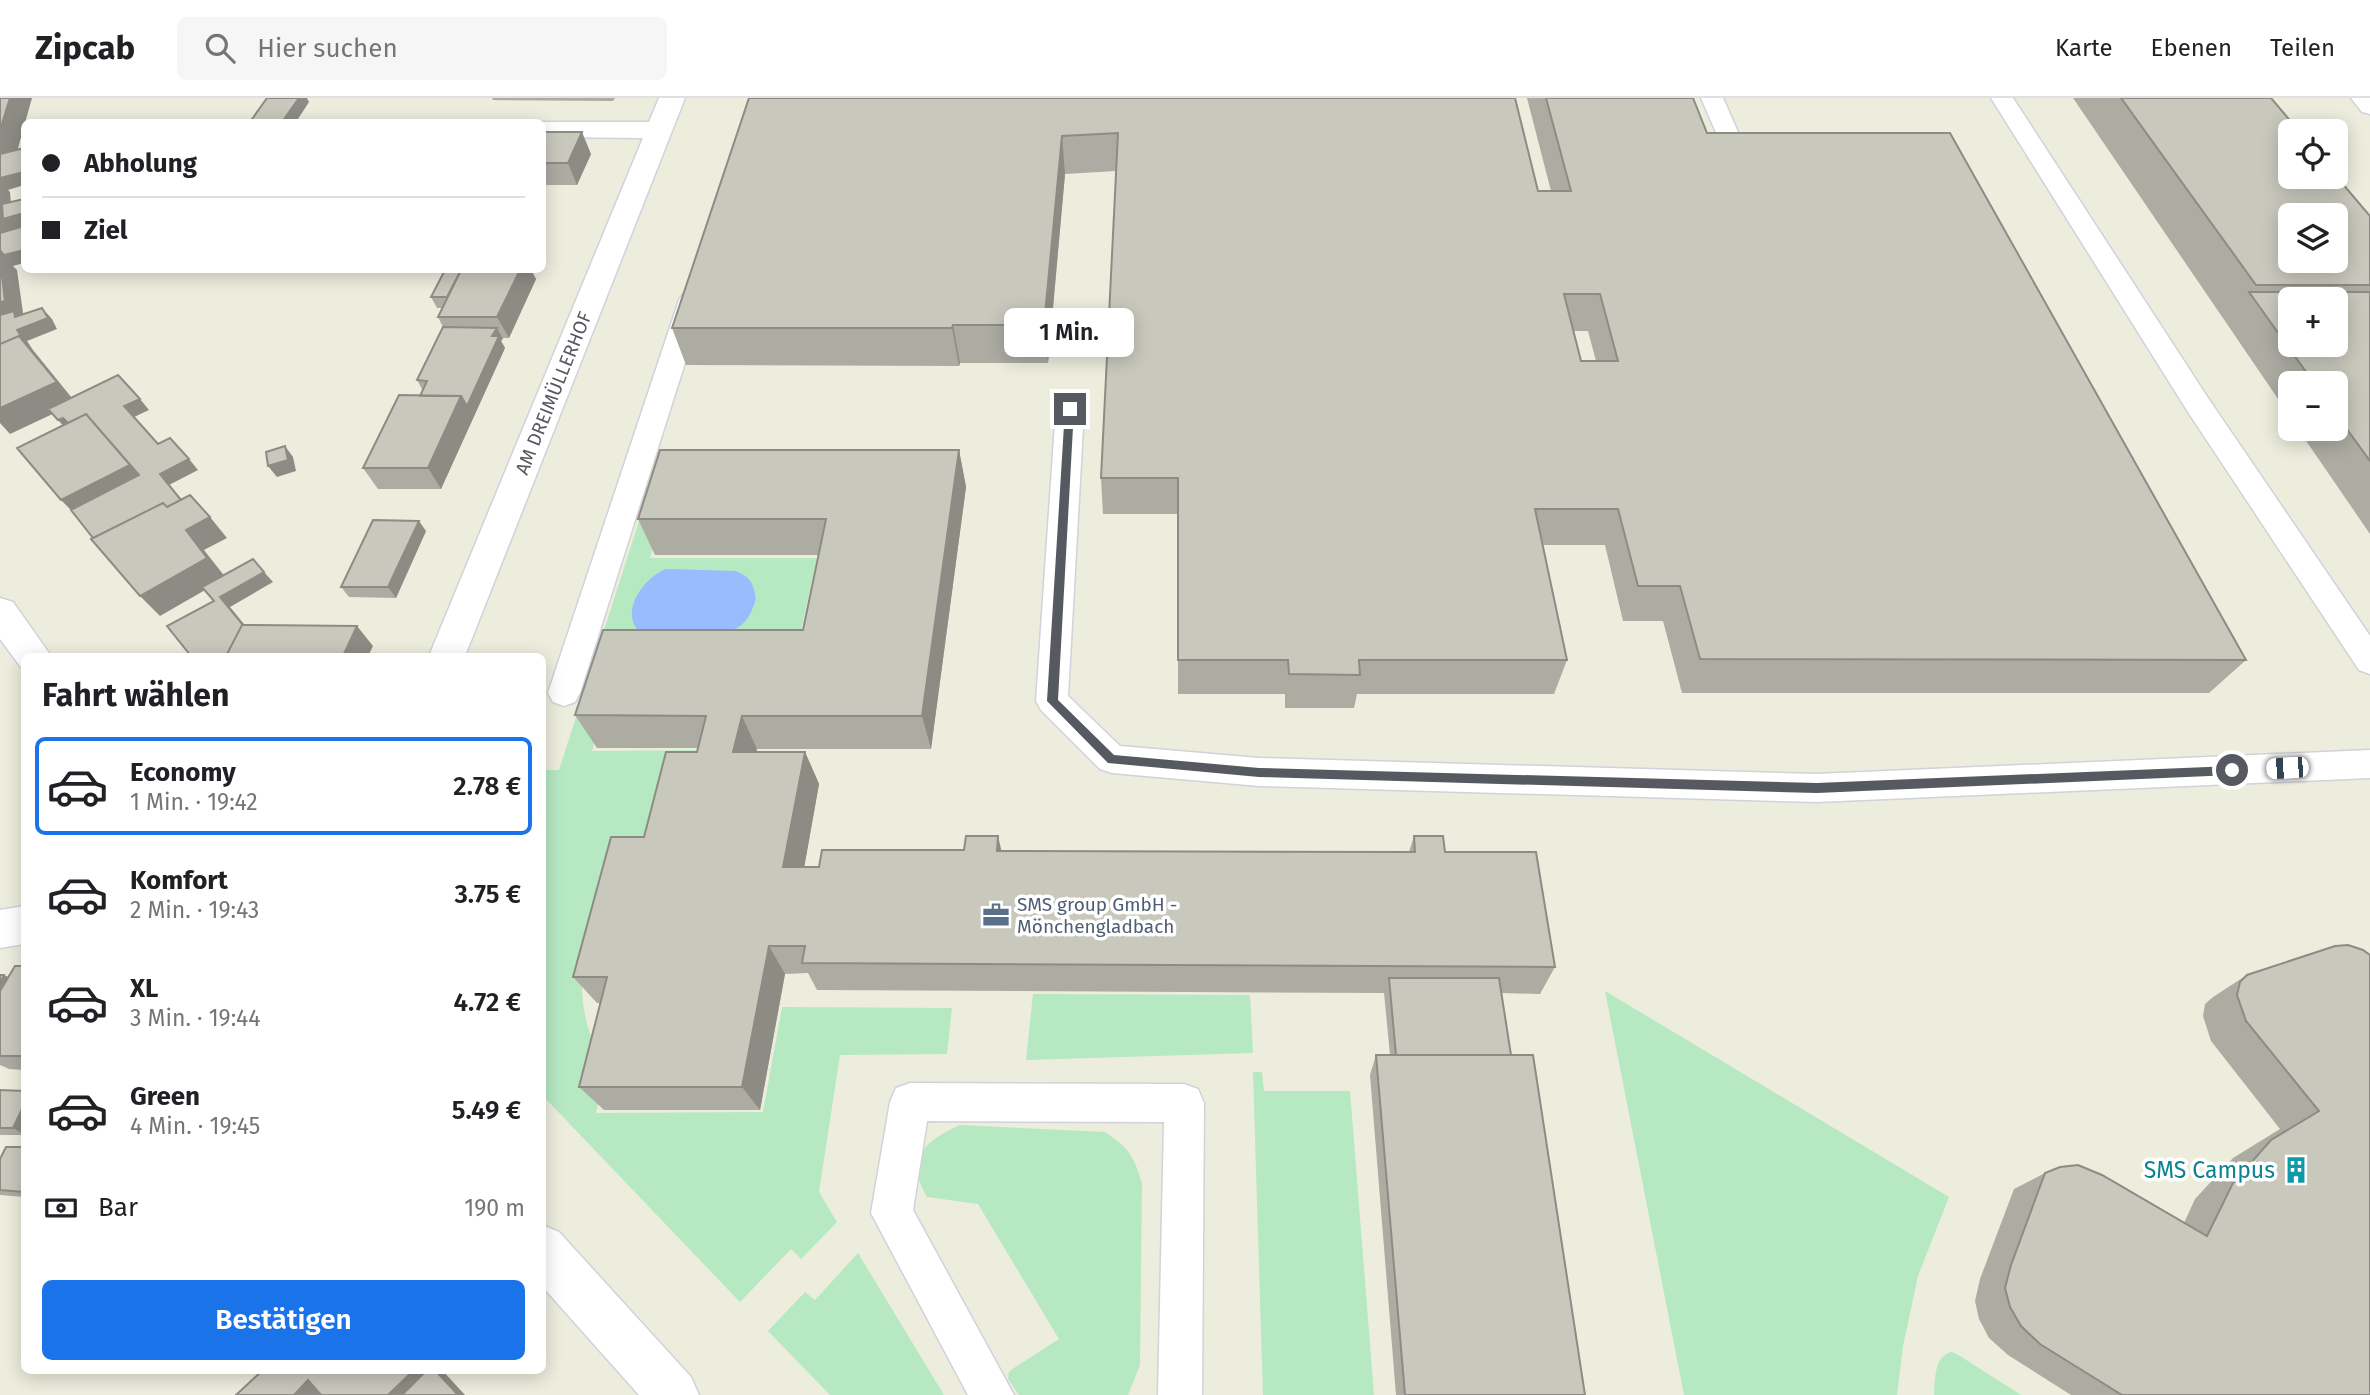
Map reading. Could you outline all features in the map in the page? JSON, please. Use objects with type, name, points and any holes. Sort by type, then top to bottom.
[{"type":"street","name":"AM DREIMÜLLERHOF","points":[[448,653],[673,98]]},
{"type":"street","points":[[546,129],[659,130]]},
{"type":"street","points":[[0,612],[31,653]]},
{"type":"street","points":[[0,929],[21,926]]},
{"type":"street","points":[[546,1253],[673,1395]]},
{"type":"lane","points":[[1712,98],[1737,155]]},
{"type":"lane","points":[[2002,98],[2198,405],[2370,661]]},
{"type":"lane","points":[[2362,98],[2370,107]]},
{"type":"lane","points":[[564,693],[698,280]]},
{"type":"lane","points":[[1070,409],[1052,701],[1112,759],[1259,772],[1817,788],[2370,764]]},
{"type":"lane","points":[[992,1395],[892,1213],[910,1102],[1184,1103],[1180,1395]]},
{"type":"green space","points":[[673,483],[650,558],[817,558],[794,662],[619,661],[592,751],[722,750],[582,978],[587,1024],[606,1068],[596,1113],[763,1112],[782,1007],[952,1008],[947,1054],[840,1055],[819,1192],[837,1222],[801,1259],[791,1249],[740,1302],[546,1099],[546,770],[559,770],[651,484]]},
{"type":"green space","points":[[1605,991],[1949,1197],[1918,1276],[1903,1346],[1897,1395],[1684,1395]]},
{"type":"green space","points":[[1033,994],[1250,995],[1253,1053],[1026,1060]]},
{"type":"green space","points":[[1253,1072],[1262,1072],[1264,1091],[1350,1091],[1374,1395],[1263,1395]]},
{"type":"green space","points":[[960,1125],[1105,1132],[1119,1142],[1133,1159],[1142,1183],[1140,1365],[1128,1395],[1019,1395],[1008,1379],[1009,1372],[1014,1368],[1059,1339],[978,1204],[927,1197],[920,1183],[918,1161],[922,1152],[937,1138]]},
{"type":"green space","points":[[858,1253],[944,1395],[830,1395],[768,1331],[805,1292],[815,1300]]},
{"type":"green space","points":[[1952,1352],[2021,1395],[1934,1395],[1939,1363],[1946,1354]]},
{"type":"water","points":[[666,569],[735,571],[749,579],[753,585],[756,598],[752,610],[744,622],[719,635],[641,633],[632,616],[633,606],[642,587]]},
{"type":"building","points":[[0,98],[10,98],[0,130]]},
{"type":"building","points":[[267,98],[299,98],[284,119],[252,119]]},
{"type":"building","points":[[749,98],[1515,98],[1538,191],[1571,191],[1546,98],[1693,98],[1707,133],[1950,133],[2246,660],[1700,659],[1680,586],[1638,586],[1618,509],[1535,509],[1567,660],[1359,660],[1360,675],[1289,674],[1288,660],[1178,660],[1178,478],[1101,478],[1118,133],[1062,136],[1044,325],[953,325],[952,328],[672,328]],"holes":[[[1564,294],[1600,294],[1618,361],[1581,361]]]},
{"type":"building","points":[[2121,98],[2271,98],[2289,119],[2278,119],[2278,189],[2347,189],[2370,216],[2370,285],[2256,285]]},
{"type":"building","points":[[546,132],[582,132],[568,163],[546,163]]},
{"type":"building","points":[[21,149],[21,173],[0,178],[0,154]]},
{"type":"building","points":[[21,200],[21,214],[3,219],[2,204]]},
{"type":"building","points":[[21,227],[21,251],[4,255],[0,250],[0,233]]},
{"type":"building","points":[[0,260],[5,301],[0,302]]},
{"type":"building","points":[[443,273],[459,273],[447,297],[431,297]]},
{"type":"building","points":[[460,273],[519,273],[497,317],[438,317]]},
{"type":"building","points":[[2249,292],[2278,292],[2278,333]]},
{"type":"building","points":[[2348,292],[2370,292],[2370,461],[2348,431],[2348,371],[2305,371],[2295,357],[2348,357]]},
{"type":"building","points":[[42,308],[48,318],[17,330],[23,339],[19,336],[0,344],[0,315],[14,311],[15,317]]},
{"type":"building","points":[[443,327],[497,328],[492,336],[499,336],[467,406],[461,396],[420,396],[427,381],[417,380]]},
{"type":"building","points":[[19,336],[57,382],[0,408],[0,344]]},
{"type":"building","points":[[118,375],[140,399],[124,406],[158,444],[170,438],[189,459],[160,474],[181,500],[167,507],[163,503],[93,538],[71,510],[139,475],[86,414],[68,423],[63,418],[58,420],[48,409]]},
{"type":"building","points":[[399,395],[461,396],[428,468],[363,468]]},
{"type":"building","points":[[86,414],[130,465],[61,500],[17,448]]},
{"type":"building","points":[[285,446],[288,460],[268,466],[266,452]]},
{"type":"building","points":[[660,450],[959,450],[922,716],[742,716],[733,752],[805,752],[783,867],[819,867],[822,850],[964,850],[966,836],[998,836],[997,851],[1415,852],[1414,836],[1443,836],[1445,852],[1536,852],[1555,967],[802,963],[805,946],[769,946],[742,1087],[579,1087],[607,977],[573,977],[611,837],[644,837],[666,752],[697,752],[706,716],[575,715],[603,630],[803,630],[826,519],[638,519]]},
{"type":"building","points":[[190,495],[210,517],[186,530],[207,558],[140,596],[91,539],[163,503],[167,507]]},
{"type":"building","points":[[373,520],[419,521],[388,587],[341,587]]},
{"type":"building","points":[[253,559],[264,572],[220,597],[243,625],[228,653],[189,653],[167,626],[214,601],[202,587]]},
{"type":"building","points":[[242,625],[357,626],[344,653],[228,653]]},
{"type":"building","name":"SMS Campus","points":[[2348,945],[2370,955],[2370,1395],[2122,1395],[2040,1344],[2021,1326],[2010,1307],[2005,1288],[2045,1173],[2060,1167],[2078,1165],[2102,1175],[2207,1236],[2233,1183],[2271,1140],[2319,1111],[2246,1021],[2237,995],[2240,982],[2247,975],[2335,946]]},
{"type":"building","points":[[15,966],[21,966],[21,1056],[0,1056],[0,991]]},
{"type":"building","points":[[1389,978],[1499,978],[1511,1055],[1396,1055]]},
{"type":"building","points":[[1376,1055],[1533,1055],[1585,1395],[1405,1395]]},
{"type":"building","points":[[0,1090],[21,1091],[21,1111],[13,1128],[0,1128]]},
{"type":"building","points":[[6,1147],[21,1147],[21,1192],[0,1190],[0,1159]]},
{"type":"building","points":[[259,1374],[410,1374],[388,1395],[321,1395],[308,1380],[294,1395],[236,1395]]},
{"type":"building","points":[[423,1374],[439,1374],[458,1395],[402,1395]]},
{"type":"place","name":"SMS group GmbH - Mönchengladbach","points":[[996,915]]},
{"type":"place","name":"SMS Campus","points":[[2296,1170]]},
{"type":"route","points":[[1070,409],[1052,701],[1112,759],[1259,772],[1817,788],[2232,770]]}]
